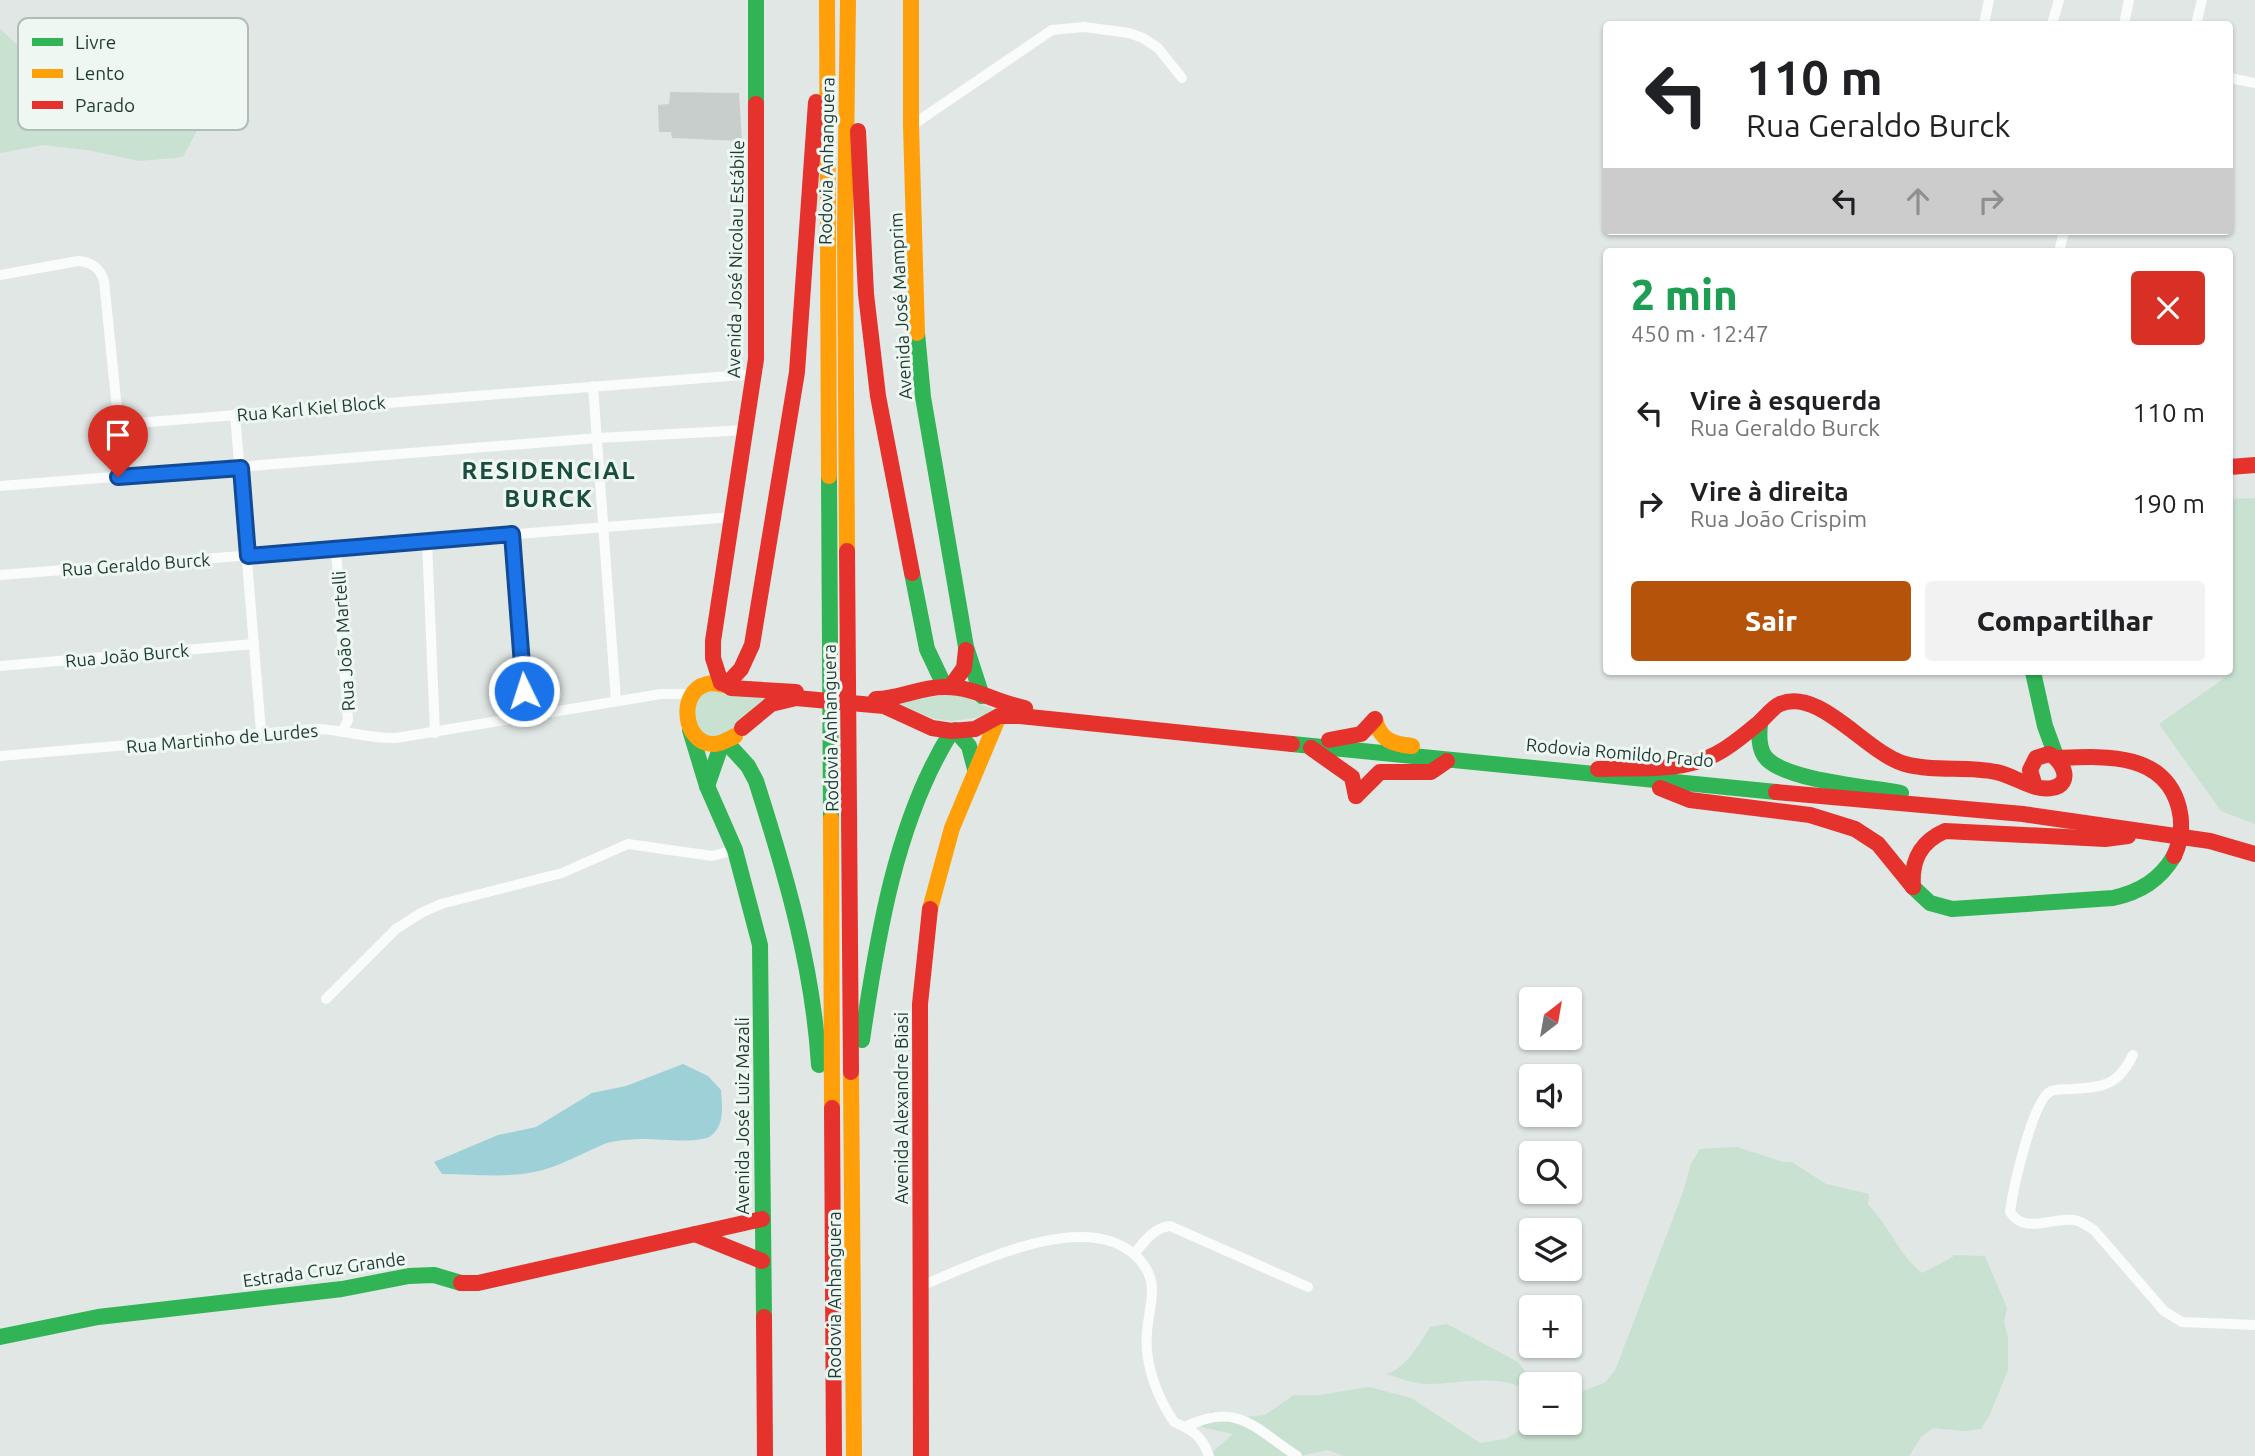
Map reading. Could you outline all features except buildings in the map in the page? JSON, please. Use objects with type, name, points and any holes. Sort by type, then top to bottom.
[{"type":"main road","name":"Avenida José Nicolau Estábile","points":[[726,685],[713,658],[713,641],[754,374],[756,0]]},
{"type":"main road","points":[[726,685],[741,669],[752,645],[797,372],[826,0]]},
{"type":"main road","name":"Rodovia Anhanguera","points":[[826,0],[834,1456]]},
{"type":"main road","points":[[695,691],[712,683],[799,696],[884,703],[948,687],[927,649],[878,396],[866,294],[848,0]]},
{"type":"main road","name":"Rodovia Anhanguera","points":[[848,0],[845,230],[855,1456]]},
{"type":"main road","name":"Avenida José Mamprim","points":[[911,0],[915,287],[922,385],[966,648],[982,696]]},
{"type":"main road","points":[[2233,467],[2255,466]]},
{"type":"main road","name":"Avenida José Nicolau Estábile","points":[[690,730],[685,718],[686,705],[695,691],[713,641]]},
{"type":"main road","name":"Avenida José Mamprim","points":[[948,687],[964,668],[966,648]]},
{"type":"main road","points":[[1594,769],[1681,766],[1706,760],[1760,722],[1774,705],[1800,699],[1822,708],[1880,755],[1905,765],[2001,772],[2042,788],[2052,789],[2060,784],[2065,776],[2065,768],[2057,757],[2045,726],[2034,675]]},
{"type":"main road","name":"Rodovia Romildo Prado","points":[[948,687],[1020,708],[1312,745]]},
{"type":"main road","points":[[707,786],[724,743],[771,704],[799,696]]},
{"type":"main road","points":[[884,703],[932,728],[975,729],[999,716]]},
{"type":"main road","name":"Rodovia Romildo Prado","points":[[999,716],[1312,745],[1640,780],[2023,814],[2210,841],[2255,854]]},
{"type":"main road","name":"Avenida Alexandre Biasi","points":[[921,1456],[920,1004],[924,951],[932,897],[963,794],[999,716]]},
{"type":"main road","points":[[1312,745],[1359,737],[1368,731],[1375,719],[1383,739],[1447,759]]},
{"type":"main road","points":[[1760,722],[1759,736],[1765,757],[1790,773],[1928,800]]},
{"type":"main road","points":[[2034,783],[2030,770],[2045,726]]},
{"type":"main road","points":[[690,730],[704,741],[724,743],[748,766],[756,781],[798,914],[809,968],[818,1036],[820,1252],[834,1377]]},
{"type":"main road","name":"Avenida José Luiz Mazali","points":[[690,730],[707,786],[735,850],[760,945],[765,1456]]},
{"type":"main road","points":[[853,1100],[876,950],[908,821],[925,775],[954,730]]},
{"type":"main road","points":[[954,730],[969,746],[975,769]]},
{"type":"main road","points":[[1312,745],[1352,777],[1356,796],[1380,772],[1431,772],[1447,759]]},
{"type":"main road","points":[[1640,780],[1689,800],[1763,808],[1851,827],[1871,838],[1886,852],[1924,899],[1943,908],[2113,898],[2140,889],[2155,880],[2172,860],[2181,834],[2181,810],[2172,788],[2163,777],[2140,762],[2107,756],[2057,757],[2049,754],[2001,772]]},
{"type":"main road","points":[[2065,776],[2107,756]]},
{"type":"main road","name":"Rodovia Romildo Prado","points":[[1447,759],[1594,769],[2149,823],[2255,848]]},
{"type":"main road","points":[[1913,887],[1913,863],[1917,851],[1924,842],[1945,831],[2105,839],[2154,833]]},
{"type":"main road","name":"Estrada Cruz Grande","points":[[0,1337],[98,1317],[342,1289],[409,1276],[434,1275],[459,1283],[478,1283],[762,1219]]},
{"type":"main road","points":[[692,1234],[730,1246],[762,1261]]},
{"type":"street","points":[[1985,21],[1989,0]]},
{"type":"street","points":[[2053,21],[2059,0]]},
{"type":"street","points":[[2125,21],[2129,0]]},
{"type":"street","points":[[2197,21],[2202,0]]},
{"type":"street","points":[[911,126],[1052,30],[1084,27],[1129,33],[1158,48],[1182,78]]},
{"type":"street","points":[[2233,79],[2255,83]]},
{"type":"street","name":"Rua Karl Kiel Block","points":[[0,275],[78,261],[92,264],[102,273],[117,409],[123,419],[146,424],[234,414],[754,374]]},
{"type":"street","points":[[593,386],[616,701]]},
{"type":"street","points":[[234,414],[241,468],[261,732]]},
{"type":"street","points":[[0,486],[598,438],[746,430]]},
{"type":"street","name":"Rua Geraldo Burck","points":[[0,575],[733,517]]},
{"type":"street","points":[[512,534],[526,718]]},
{"type":"street","points":[[427,542],[435,733]]},
{"type":"street","name":"Rua João Martelli","points":[[336,548],[348,720],[342,732]]},
{"type":"street","name":"Rua João Burck","points":[[0,666],[254,644]]},
{"type":"street","name":"Rua Martinho de Lurdes","points":[[0,757],[261,732],[333,729],[378,738],[435,733],[616,701],[695,691]]},
{"type":"street","points":[[326,999],[396,929],[441,904],[562,873],[628,844],[712,856],[735,850]]},
{"type":"street","points":[[2133,1055],[2124,1073],[2110,1083],[2052,1090],[2043,1097],[2029,1134],[2010,1212],[2016,1221],[2025,1224],[2074,1220],[2084,1223],[2094,1230],[2164,1311],[2182,1322],[2255,1325]]},
{"type":"street","points":[[1133,1254],[1153,1232],[1170,1226],[1308,1287]]},
{"type":"street","points":[[921,1286],[1003,1253],[1051,1241],[1100,1238],[1120,1244],[1145,1265],[1152,1288],[1146,1334],[1147,1357],[1153,1378],[1174,1422],[1203,1439],[1209,1456]]},
{"type":"street","points":[[1185,1427],[1206,1416],[1238,1418],[1297,1456]]},
{"type":"green space","points":[[0,29],[18,46],[18,130],[197,130],[183,157],[140,161],[87,150],[43,145],[0,153]]},
{"type":"green space","points":[[2255,498],[2255,824],[2221,811],[2159,724],[2229,675],[2233,675],[2233,499]]},
{"type":"green space","points":[[711,688],[786,694],[722,738],[706,736],[694,725],[696,703],[701,695]]},
{"type":"green space","points":[[949,694],[964,697],[1005,714],[951,721],[935,719],[891,703]]},
{"type":"green space","points":[[1737,1147],[1783,1162],[1792,1162],[1826,1184],[1869,1194],[1868,1205],[1906,1257],[1922,1273],[1953,1255],[1985,1256],[2007,1308],[2004,1322],[2008,1338],[2008,1370],[1981,1429],[1964,1431],[1933,1428],[1921,1437],[1909,1456],[1344,1456],[1328,1450],[1300,1456],[1208,1456],[1233,1434],[1201,1427],[1212,1411],[1245,1417],[1265,1415],[1294,1395],[1320,1395],[1369,1387],[1411,1398],[1480,1443],[1506,1439],[1519,1431],[1519,1435],[1582,1435],[1582,1391],[1604,1383],[1615,1371],[1683,1192],[1691,1164],[1700,1149]]},
{"type":"green space","points":[[1447,1324],[1518,1362],[1526,1372],[1519,1372],[1519,1387],[1495,1381],[1423,1384],[1385,1374],[1405,1362],[1430,1327]]},
{"type":"water","points":[[683,1064],[708,1076],[721,1090],[721,1120],[716,1131],[706,1138],[615,1141],[551,1168],[531,1173],[442,1174],[434,1162],[498,1135],[536,1127],[592,1093],[626,1086]]},
{"type":"traffic: fast","points":[[756,0],[756,104]]},
{"type":"traffic: fast","points":[[917,333],[923,397],[966,647],[982,696]]},
{"type":"traffic: fast","points":[[829,476],[831,819]]},
{"type":"traffic: fast","points":[[912,573],[927,649],[945,687]]},
{"type":"traffic: fast","points":[[2034,675],[2045,726],[2056,756]]},
{"type":"traffic: fast","points":[[1760,722],[1762,751],[1767,759],[1778,767],[1811,778],[1901,793]]},
{"type":"traffic: fast","points":[[690,730],[707,786],[735,850],[760,945],[764,1317]]},
{"type":"traffic: fast","points":[[955,730],[969,746],[975,769]]},
{"type":"traffic: fast","points":[[862,1040],[882,921],[903,841],[916,802],[952,731]]},
{"type":"traffic: fast","points":[[726,742],[748,766],[756,781],[778,851],[811,992],[819,1065]]},
{"type":"traffic: fast","points":[[707,786],[722,743]]},
{"type":"traffic: fast","points":[[1292,744],[1776,792]]},
{"type":"traffic: fast","points":[[1913,887],[1930,903],[1952,909],[2113,898],[2148,884],[2174,856]]},
{"type":"traffic: fast","points":[[0,1337],[98,1317],[342,1289],[409,1276],[434,1275],[461,1283]]},
{"type":"traffic: slow","points":[[827,0],[829,476]]},
{"type":"traffic: slow","points":[[847,551],[845,230],[848,0]]},
{"type":"traffic: slow","points":[[911,0],[911,126],[917,333]]},
{"type":"traffic: slow","points":[[729,686],[709,683],[697,689],[691,696],[688,717],[690,727],[704,742],[717,744],[735,736]]},
{"type":"traffic: slow","points":[[930,909],[952,828],[999,716]]},
{"type":"traffic: slow","points":[[1375,719],[1380,732],[1388,740],[1412,746]]},
{"type":"traffic: slow","points":[[831,819],[832,1108]]},
{"type":"traffic: slow","points":[[851,1072],[854,1456]]},
{"type":"traffic: jam","points":[[726,685],[741,669],[752,645],[797,372],[816,102]]},
{"type":"traffic: jam","points":[[721,683],[713,658],[713,641],[756,359],[756,104]]},
{"type":"traffic: jam","points":[[858,131],[866,294],[878,396],[912,573]]},
{"type":"traffic: jam","points":[[2233,467],[2255,465]]},
{"type":"traffic: jam","points":[[847,551],[851,1072]]},
{"type":"traffic: jam","points":[[951,686],[964,668],[966,650]]},
{"type":"traffic: jam","points":[[876,699],[946,687],[966,690],[1025,708]]},
{"type":"traffic: jam","points":[[731,688],[796,692]]},
{"type":"traffic: jam","points":[[742,728],[771,704],[796,698],[884,706],[932,728],[952,731],[975,729],[999,716],[1020,716],[1292,744]]},
{"type":"traffic: jam","points":[[1760,722],[1780,704],[1795,701],[1827,713],[1890,758],[1905,764],[1996,772],[2045,789],[2059,786],[2063,782],[2062,766],[2054,757],[2049,754],[2036,758],[2030,770],[2034,783]]},
{"type":"traffic: jam","points":[[1329,740],[1361,734],[1375,719]]},
{"type":"traffic: jam","points":[[1598,769],[1673,767],[1702,760],[1728,747],[1760,722]]},
{"type":"traffic: jam","points":[[1311,748],[1352,777],[1356,796]]},
{"type":"traffic: jam","points":[[2059,758],[2095,757],[2131,761],[2161,776],[2172,790],[2181,820],[2181,832],[2174,856]]},
{"type":"traffic: jam","points":[[1356,796],[1380,772],[1431,772],[1447,761]]},
{"type":"traffic: jam","points":[[1660,788],[1690,800],[1810,815],[1855,829],[1878,844],[1913,887]]},
{"type":"traffic: jam","points":[[1776,792],[2023,814],[2210,841],[2255,854]]},
{"type":"traffic: jam","points":[[1913,887],[1914,868],[1919,853],[1923,846],[1945,831],[2105,839],[2128,836]]},
{"type":"traffic: jam","points":[[921,1456],[920,1004],[930,909]]},
{"type":"traffic: jam","points":[[832,1108],[834,1456]]},
{"type":"traffic: jam","points":[[461,1283],[478,1283],[762,1219]]},
{"type":"traffic: jam","points":[[695,1234],[762,1261]]},
{"type":"traffic: jam","points":[[764,1317],[765,1456]]},
{"type":"district","name":"RESIDENCIAL BURCK","points":[[549,484]]},
{"type":"route","points":[[118,477],[241,468],[248,556],[512,534],[524,691]]}]
